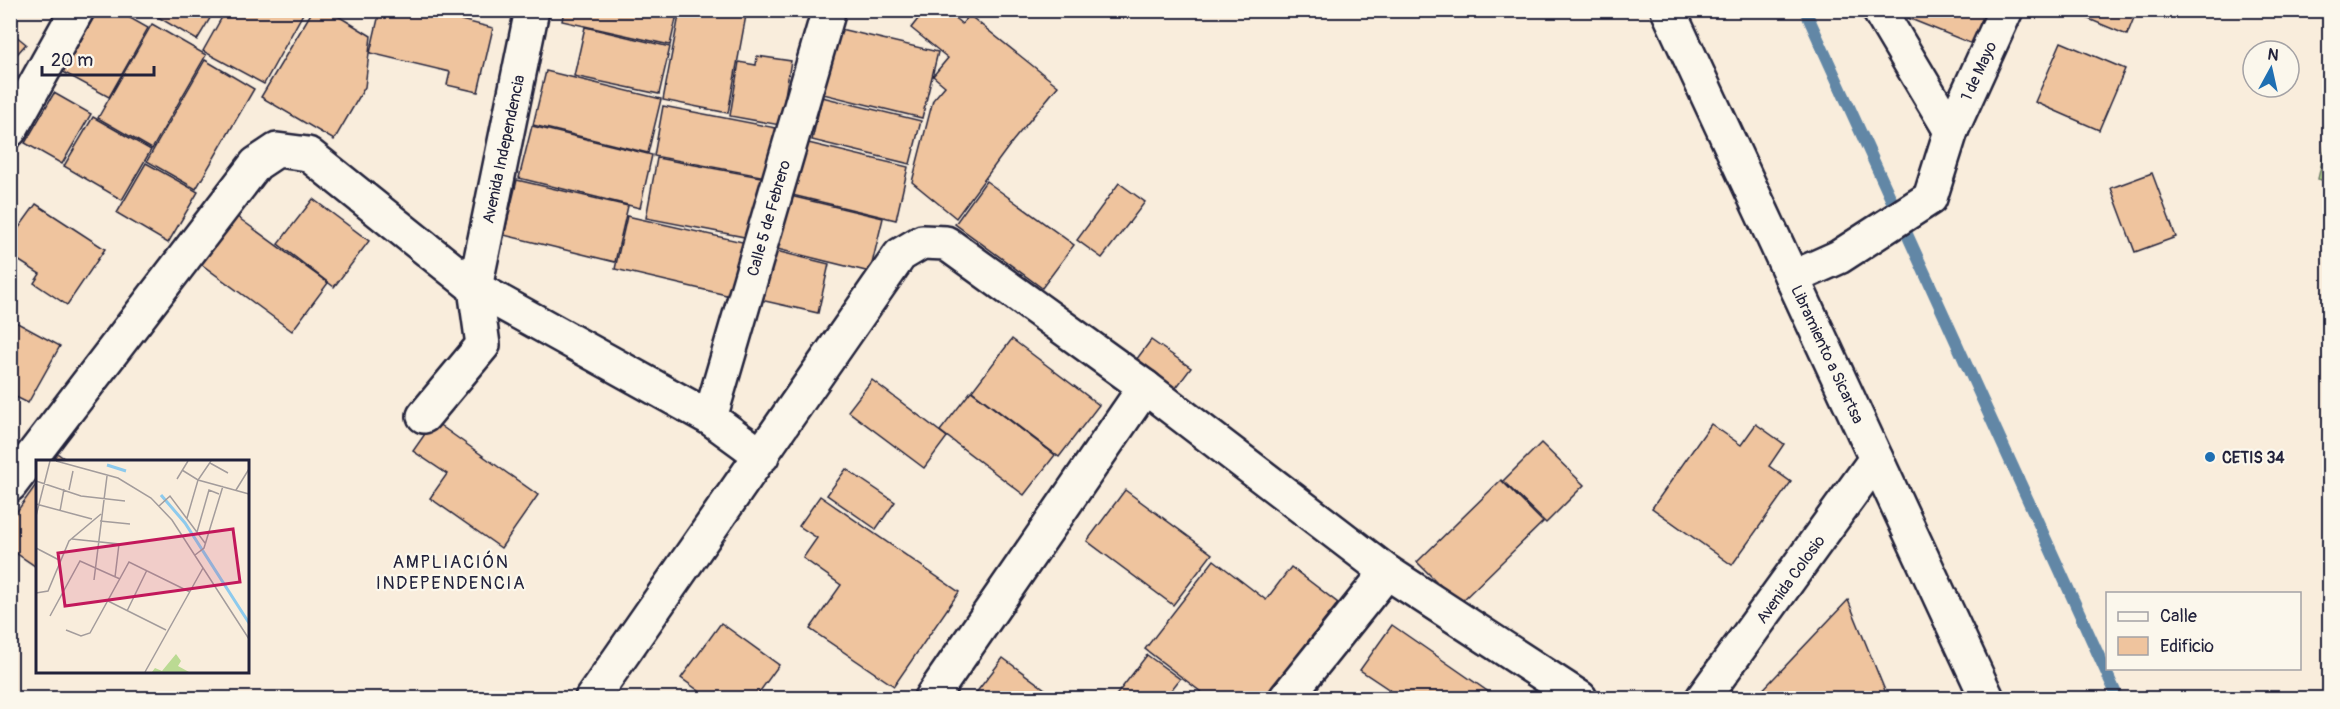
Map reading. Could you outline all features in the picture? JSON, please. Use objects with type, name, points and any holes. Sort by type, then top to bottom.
[{"type":"street","points":[[15,109],[77,10]]},
{"type":"street","name":"Avenida Independencia","points":[[424,416],[483,345],[475,288],[532,10]]},
{"type":"street","name":"Libramiento a Sicartsa","points":[[1668,10],[1987,699]]},
{"type":"street","points":[[1879,10],[1951,131]]},
{"type":"street","name":"1 de Mayo","points":[[1792,278],[1839,257],[1930,198],[1951,131],[2006,10]]},
{"type":"street","name":"Calle 5 de Febrero","points":[[710,418],[825,14]]},
{"type":"street","points":[[10,485],[256,164],[278,150],[308,154],[475,288],[710,418],[762,456]]},
{"type":"street","points":[[592,699],[900,255],[922,243],[946,243],[1145,387],[1387,572],[1580,699]]},
{"type":"street","points":[[931,699],[1145,387]]},
{"type":"street","name":"Avenida Colosio","points":[[1703,699],[1876,459]]},
{"type":"street","points":[[1286,699],[1387,572]]},
{"type":"green space","points":[[2329,131],[2329,182],[2318,179]]},
{"type":"building","points":[[98,10],[116,10],[148,28],[109,97],[63,72]]},
{"type":"building","points":[[146,10],[215,10],[197,40]]},
{"type":"building","points":[[226,10],[305,10],[264,84],[203,51]]},
{"type":"building","points":[[313,10],[328,10],[371,36],[365,87],[334,140],[261,97]]},
{"type":"building","points":[[380,10],[421,10],[493,28],[478,92],[447,85],[450,72],[370,53]]},
{"type":"building","points":[[564,10],[678,10],[670,45],[562,21]]},
{"type":"building","points":[[680,10],[747,10],[728,113],[663,100]]},
{"type":"building","points":[[925,10],[945,10],[962,24],[969,15],[1058,86],[1012,142],[956,218],[912,182],[933,100],[945,86],[933,76],[948,58],[911,28]]},
{"type":"building","points":[[1888,10],[1989,10],[1980,47]]},
{"type":"building","points":[[2072,10],[2137,10],[2127,35],[2072,12]]},
{"type":"building","points":[[152,24],[206,55],[152,149],[98,118]]},
{"type":"building","points":[[585,27],[670,47],[659,94],[574,76]]},
{"type":"building","points":[[836,28],[938,52],[922,118],[819,93]]},
{"type":"building","points":[[10,31],[26,44],[10,62]]},
{"type":"building","points":[[2061,42],[2125,69],[2099,130],[2035,102]]},
{"type":"building","points":[[757,56],[791,61],[780,125],[730,116],[739,62],[756,65]]},
{"type":"building","points":[[205,60],[254,89],[196,189],[147,161]]},
{"type":"building","points":[[546,71],[661,99],[648,153],[533,125]]},
{"type":"building","points":[[54,93],[91,114],[62,164],[25,143]]},
{"type":"building","points":[[822,97],[921,121],[910,164],[812,140]]},
{"type":"building","points":[[663,106],[776,128],[766,177],[654,156]]},
{"type":"building","points":[[93,117],[151,150],[122,200],[64,166]]},
{"type":"building","points":[[532,126],[652,155],[640,208],[519,178]]},
{"type":"building","points":[[800,141],[908,167],[896,220],[788,194]]},
{"type":"building","points":[[657,158],[766,178],[755,239],[646,218]]},
{"type":"building","points":[[146,163],[198,192],[168,243],[117,213]]},
{"type":"building","points":[[2152,173],[2176,237],[2135,252],[2111,188]]},
{"type":"building","points":[[517,180],[628,206],[615,262],[504,235]]},
{"type":"building","points":[[986,181],[1074,245],[1042,288],[955,224]]},
{"type":"building","points":[[1119,183],[1145,202],[1102,258],[1077,240]]},
{"type":"building","points":[[782,194],[883,218],[870,272],[769,247]]},
{"type":"building","points":[[313,199],[369,241],[334,287],[278,244]]},
{"type":"building","points":[[36,204],[105,249],[67,305],[34,283],[40,274],[10,255],[10,240]]},
{"type":"building","points":[[236,216],[328,283],[292,331],[201,264]]},
{"type":"building","points":[[627,216],[747,243],[735,297],[615,269]]},
{"type":"building","points":[[768,249],[829,264],[818,313],[756,299]]},
{"type":"building","points":[[10,319],[60,346],[28,403],[10,394]]},
{"type":"building","points":[[1012,339],[1099,405],[1059,457],[972,391]]},
{"type":"building","points":[[1151,340],[1191,368],[1176,388],[1136,360]]},
{"type":"building","points":[[872,380],[947,437],[924,468],[848,411]]},
{"type":"building","points":[[971,391],[1055,455],[1024,495],[940,431]]},
{"type":"building","points":[[434,421],[538,495],[501,548],[430,498],[447,474],[413,451]]},
{"type":"building","points":[[1711,424],[1741,445],[1756,424],[1784,444],[1769,466],[1791,482],[1732,565],[1652,508]]},
{"type":"building","points":[[1541,443],[1584,485],[1546,523],[1503,481]]},
{"type":"building","points":[[57,453],[66,460],[53,460]]},
{"type":"building","points":[[846,469],[895,502],[876,529],[827,495]]},
{"type":"building","points":[[1501,480],[1543,522],[1459,604],[1417,562]]},
{"type":"building","points":[[36,485],[36,567],[10,549],[10,521]]},
{"type":"building","points":[[1125,490],[1212,554],[1173,605],[1087,541]]},
{"type":"building","points":[[820,496],[959,592],[894,686],[810,629],[841,585],[803,558],[817,538],[799,526]]},
{"type":"building","points":[[1214,560],[1266,600],[1291,567],[1338,603],[1264,698],[1209,698],[1145,649]]},
{"type":"building","points":[[1848,600],[1888,698],[1755,698]]},
{"type":"building","points":[[721,623],[779,665],[755,698],[709,698],[681,678]]},
{"type":"building","points":[[1392,625],[1493,695],[1491,698],[1402,698],[1360,670]]},
{"type":"building","points":[[1147,655],[1180,679],[1165,698],[1114,698]]},
{"type":"building","points":[[1003,658],[1057,698],[972,698]]},
{"type":"waterway","points":[[1805,10],[2118,698]]},
{"type":"place","name":"CETIS 34","points":[[2210,457]]},
{"type":"district","name":"AMPLIACIÓN INDEPENDENCIA","points":[[451,572]]}]
